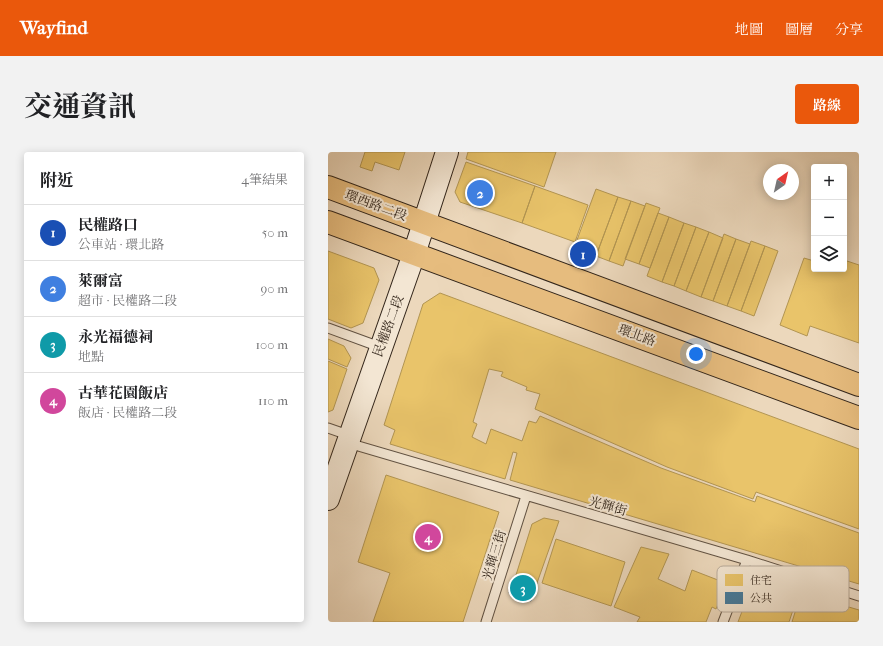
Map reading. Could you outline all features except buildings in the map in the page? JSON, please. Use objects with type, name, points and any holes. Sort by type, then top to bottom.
[{"type":"main road","name":"環西路二段","points":[[328,187],[423,222]]},
{"type":"main road","points":[[328,222],[414,254]]},
{"type":"main road","points":[[423,222],[859,385]]},
{"type":"main road","name":"環北路","points":[[414,254],[859,418]]},
{"type":"street","name":"民權路二段","points":[[328,499],[350,439],[380,347],[414,254],[423,222],[447,152]]},
{"type":"lane","points":[[328,328],[380,347]]},
{"type":"lane","name":"光輝街","points":[[328,428],[350,439],[526,496],[766,566]]},
{"type":"lane","name":"光輝三街","points":[[486,622],[526,496]]},
{"type":"lane","points":[[745,566],[747,560]]},
{"type":"lane","name":"光輝街","points":[[849,593],[859,596]]},
{"type":"lane","points":[[723,622],[727,612]]},
{"type":"place","name":"萊爾富","points":[[480,193]]},
{"type":"place","name":"民權路口","points":[[583,254]]},
{"type":"place","name":"古華花園飯店","points":[[428,537]]},
{"type":"place","name":"永光福德祠","points":[[523,588]]}]
